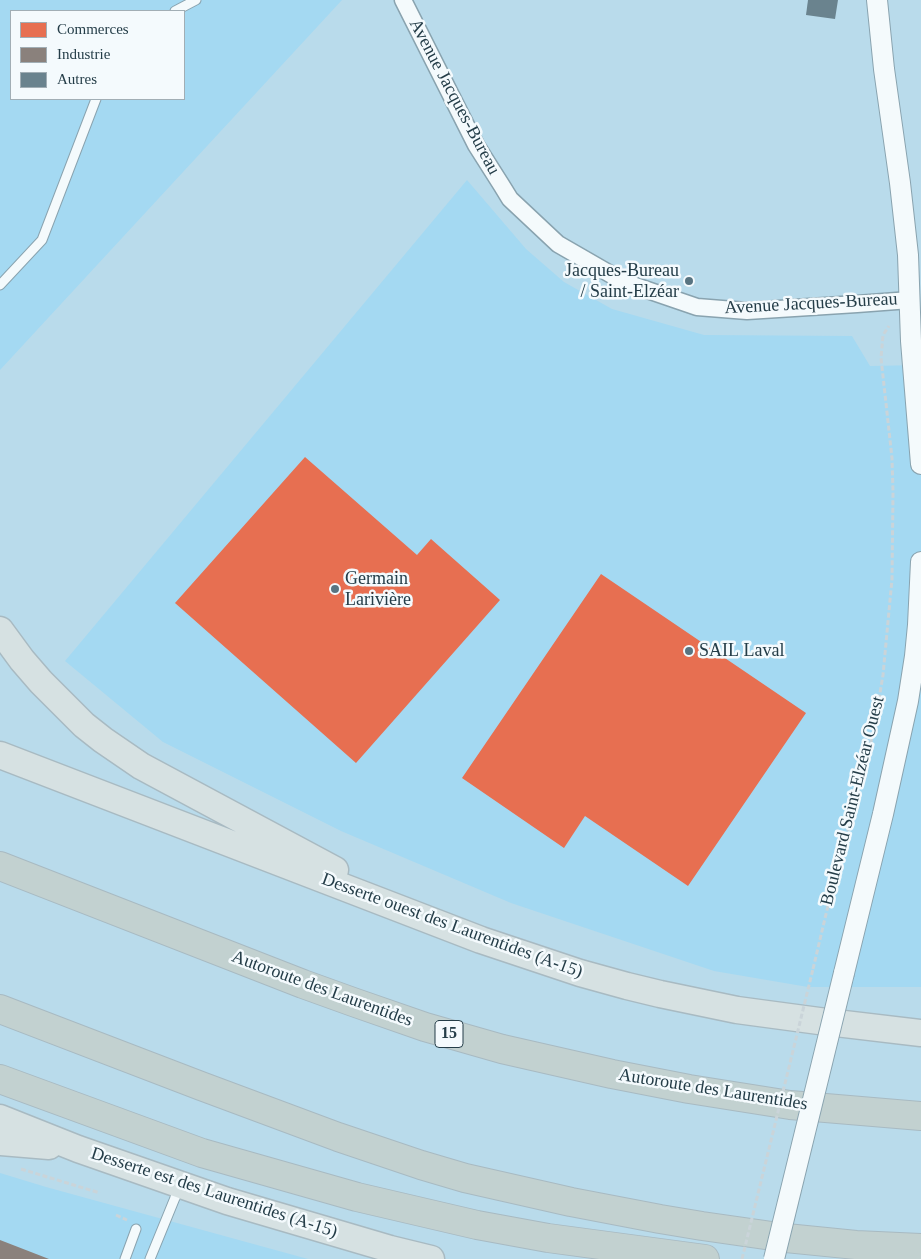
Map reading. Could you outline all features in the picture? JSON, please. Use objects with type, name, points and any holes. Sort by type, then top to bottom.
[{"type":"highway","name":"Autoroute des Laurentides","points":[[0,866],[328,993],[416,1024],[502,1049],[689,1089],[790,1105],[921,1116]]},
{"type":"highway","points":[[0,1009],[329,1134],[464,1178],[571,1202],[694,1225],[786,1238],[921,1248]]},
{"type":"highway","points":[[0,1079],[202,1153],[357,1197],[477,1225],[548,1238],[705,1259]]},
{"type":"main road","points":[[0,630],[17,654],[62,704],[84,725],[126,757],[433,922]]},
{"type":"main road","name":"Desserte ouest des Laurentides (A-15)","points":[[0,755],[480,940],[626,986],[737,1010],[921,1033]]},
{"type":"main road","name":"Desserte est des Laurentides (A-15)","points":[[0,1118],[180,1186],[283,1218],[430,1259]]},
{"type":"main road","points":[[0,1142],[78,1149]]},
{"type":"street","name":"Avenue Jacques-Bureau","points":[[403,0],[476,145],[496,178],[510,199],[558,244],[624,282],[697,307],[747,310],[848,305],[915,299]]},
{"type":"street","points":[[877,0],[884,69],[915,299],[911,334],[921,464]]},
{"type":"street","name":"Boulevard Saint-Elzéar Ouest","points":[[774,1259],[883,814],[908,701],[918,625],[921,562]]},
{"type":"lane","points":[[177,10],[196,0]]},
{"type":"lane","points":[[0,285],[42,240],[96,100]]},
{"type":"lane","points":[[150,1259],[180,1186]]},
{"type":"lane","points":[[125,1259],[136,1229]]},
{"type":"path","name":"Boulevard Saint-Elzéar Ouest","points":[[742,1259],[833,885],[874,729],[883,675],[892,579],[893,492],[892,458],[881,358],[883,335]]},
{"type":"path","name":"Desserte est des Laurentides (A-15)","points":[[15,1167],[100,1193]]},
{"type":"shaded area","points":[[0,0],[342,0],[0,370]]},
{"type":"shaded area","points":[[467,180],[526,249],[564,282],[612,309],[704,335],[852,336],[870,366],[921,365],[921,987],[808,987],[714,971],[511,903],[341,831],[163,742],[65,661]]},
{"type":"shaded area","points":[[0,1173],[46,1187],[308,1259],[0,1259]]},
{"type":"building: Commerces","points":[[305,457],[417,555],[431,539],[500,600],[356,763],[175,603]]},
{"type":"building: Commerces","points":[[601,574],[806,713],[688,886],[585,816],[564,848],[462,778]]},
{"type":"building: Industrie","points":[[0,1240],[49,1259],[0,1259]]},
{"type":"building: Autres","points":[[808,0],[838,0],[835,19],[806,15]]},
{"type":"place","name":"Jacques-Bureau / Saint-Elzéar","points":[[689,281]]},
{"type":"place","name":"Germain Larivière","points":[[335,589]]},
{"type":"place","name":"SAIL Laval","points":[[689,651]]}]
